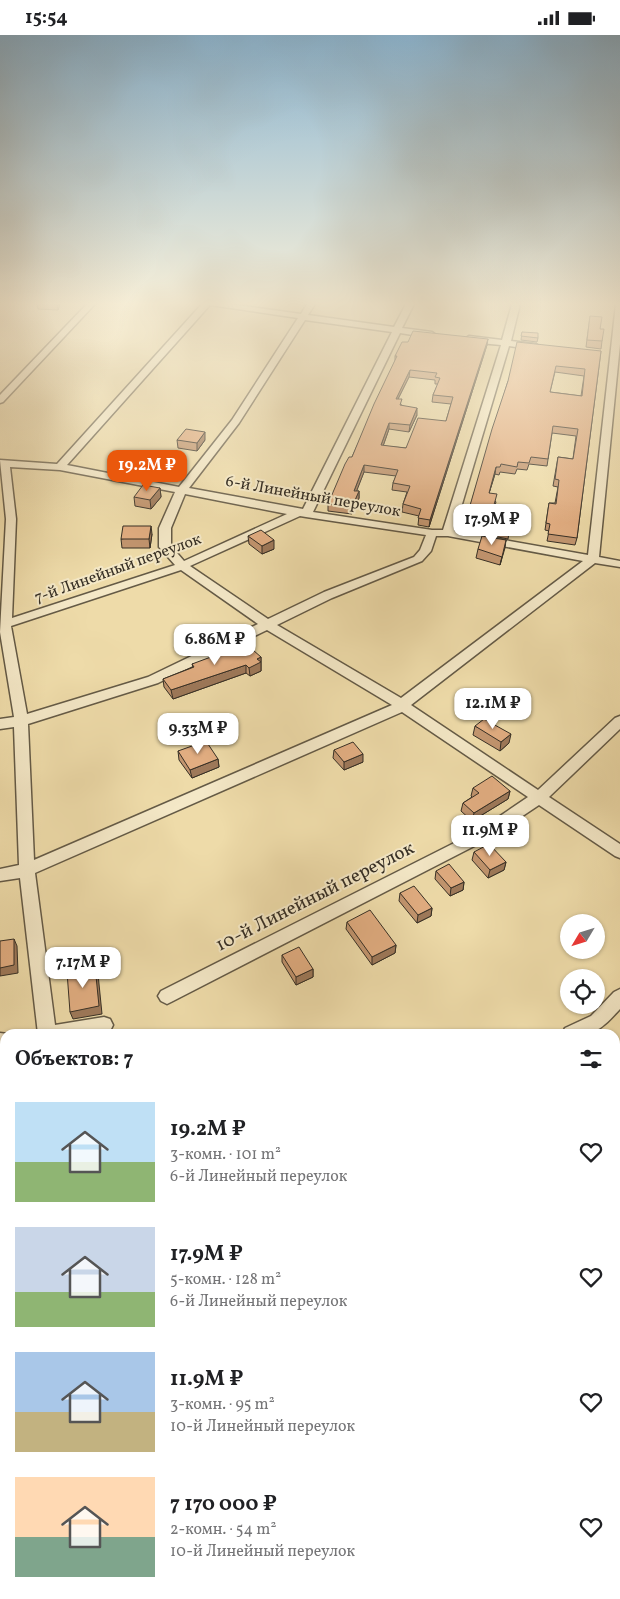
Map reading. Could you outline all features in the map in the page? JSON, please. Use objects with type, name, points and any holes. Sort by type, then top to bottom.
[{"type":"street","points":[[0,400],[22,377]]},
{"type":"street","points":[[60,467],[141,377]]},
{"type":"street","points":[[265,377],[236,421],[181,491],[165,528],[165,547],[182,566],[268,625],[402,705],[620,852]]},
{"type":"street","points":[[303,513],[373,377]]},
{"type":"street","points":[[448,533],[496,377]]},
{"type":"street","points":[[0,875],[27,870],[395,710],[593,559],[610,377]]},
{"type":"street","points":[[2,463],[11,519],[2,626],[21,721],[27,870],[47,1029]]},
{"type":"street","name":"6-й Линейный переулок","points":[[2,463],[60,467],[303,513],[432,533],[448,533],[620,564]]},
{"type":"street","name":"7-й Линейный переулок","points":[[2,626],[182,566],[303,513]]},
{"type":"street","points":[[0,724],[21,721],[153,681],[328,595],[418,559],[425,551],[432,533]]},
{"type":"street","name":"10-й Линейный переулок","points":[[168,995],[483,835],[540,797],[620,721]]},
{"type":"street","points":[[582,1029],[597,1022],[620,997]]},
{"type":"street","points":[[79,1029],[104,1025]]},
{"type":"building","points":[[387,377],[407,377],[396,399],[402,399],[400,405],[417,408],[410,425],[389,423],[381,445],[406,448],[418,418],[446,421],[453,397],[433,395],[440,378],[435,377],[476,377],[430,520],[418,518],[421,509],[403,504],[410,486],[393,483],[398,470],[364,465],[354,491],[359,491],[352,507],[328,504],[345,464],[349,457],[352,457]]},
{"type":"building","points":[[509,377],[553,377],[550,392],[582,396],[584,377],[598,377],[577,538],[548,534],[550,524],[546,523],[549,503],[556,504],[559,480],[555,479],[558,457],[573,459],[578,429],[553,426],[548,459],[531,457],[529,463],[518,462],[517,467],[501,464],[500,467],[496,467],[489,493],[497,494],[489,523],[510,527],[509,531],[465,523]]},
{"type":"building","points":[[186,429],[205,432],[197,443],[177,440]]},
{"type":"building","points":[[143,485],[160,488],[150,500],[134,497]]},
{"type":"building","points":[[123,526],[151,526],[149,539],[121,539]]},
{"type":"building","points":[[261,530],[274,540],[262,546],[248,536]]},
{"type":"building","points":[[482,536],[506,540],[502,557],[478,549]]},
{"type":"building","points":[[246,644],[261,657],[257,659],[261,662],[249,668],[246,665],[171,690],[163,679],[194,667],[192,664]]},
{"type":"building","points":[[484,719],[511,734],[501,742],[475,726]]},
{"type":"building","points":[[206,741],[218,759],[190,770],[178,751]]},
{"type":"building","points":[[353,742],[363,754],[344,762],[334,750]]},
{"type":"building","points":[[492,776],[510,791],[474,813],[463,803],[479,793],[473,788]]},
{"type":"building","points":[[489,844],[506,862],[490,870],[474,852]]},
{"type":"building","points":[[449,864],[464,882],[451,888],[436,871]]},
{"type":"building","points":[[414,886],[432,908],[418,915],[400,893]]},
{"type":"building","points":[[370,910],[396,945],[372,957],[347,922]]},
{"type":"building","points":[[14,939],[14,965],[0,968],[0,941]]},
{"type":"building","points":[[299,947],[313,969],[296,977],[282,955]]},
{"type":"building","points":[[95,966],[99,1006],[70,1012],[67,972]]}]
